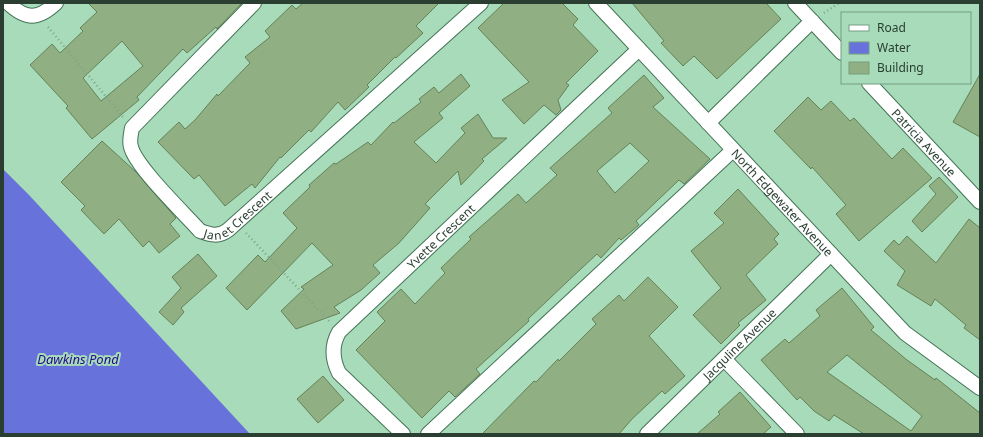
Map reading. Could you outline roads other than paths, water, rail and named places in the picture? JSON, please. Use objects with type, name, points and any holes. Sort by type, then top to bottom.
[{"type":"street","points":[[8,3],[23,14],[38,15],[45,13],[56,3]]},
{"type":"street","name":"Janet Crescent","points":[[254,3],[132,128],[131,146],[139,162],[200,231],[217,235],[224,233],[236,223],[481,3]]},
{"type":"street","name":"North Edgewater Avenue","points":[[596,3],[905,333],[980,388]]},
{"type":"street","points":[[795,3],[841,53]]},
{"type":"street","points":[[708,123],[812,21]]},
{"type":"street","name":"Yvette Crescent","points":[[403,434],[339,373],[334,362],[333,350],[334,340],[338,332],[639,49]]},
{"type":"street","name":"Patricia Avenue","points":[[871,84],[980,202]]},
{"type":"street","points":[[428,434],[733,150]]},
{"type":"street","name":"Jacquline Avenue","points":[[647,434],[831,254]]},
{"type":"street","points":[[724,359],[797,434]]},
{"type":"water","name":"Dawkins Pond","points":[[3,169],[29,195],[250,434],[3,434]]}]
